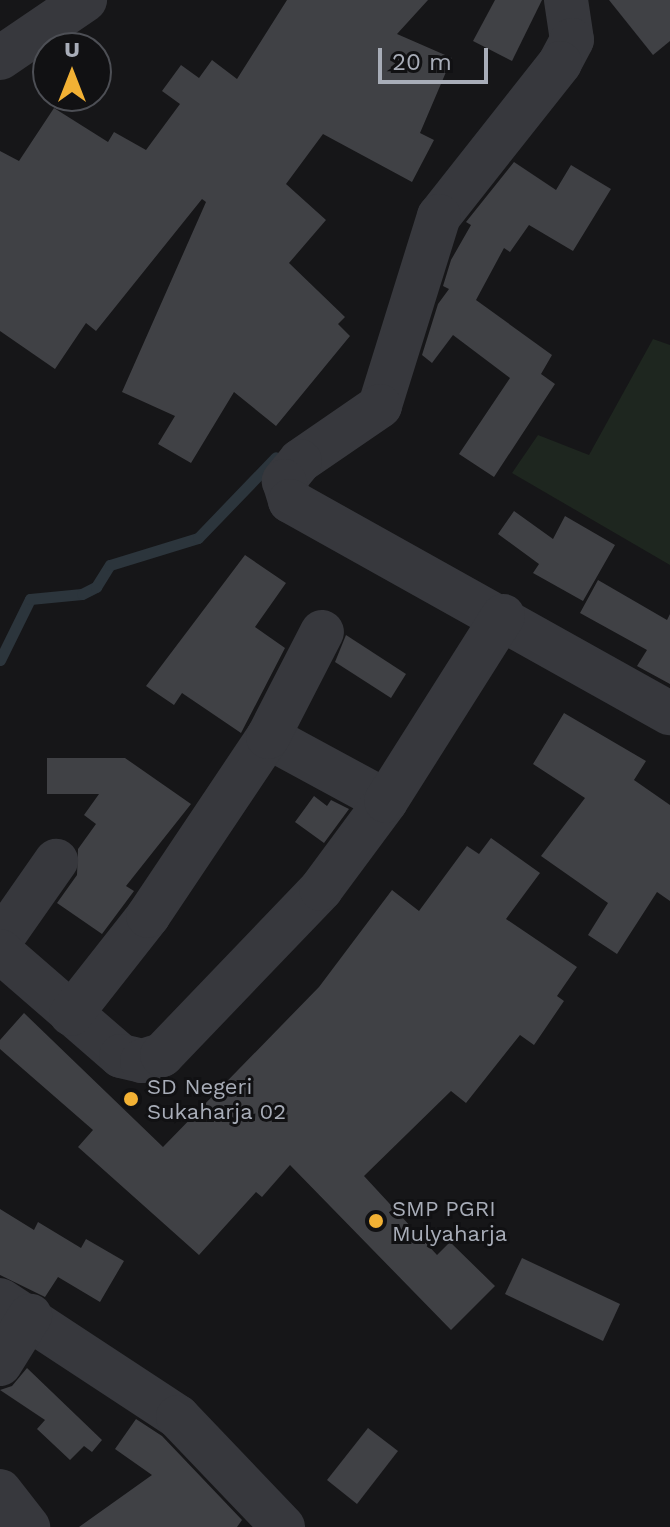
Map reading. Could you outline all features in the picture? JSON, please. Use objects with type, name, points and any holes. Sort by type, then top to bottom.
[{"type":"street","points":[[0,58],[85,0]]},
{"type":"street","points":[[566,0],[572,40],[560,63],[439,216],[380,406],[300,461],[284,481],[290,501],[503,616],[670,713]]},
{"type":"street","points":[[0,951],[121,1056],[142,1061],[162,1055],[321,889],[386,801],[503,616]]},
{"type":"street","points":[[71,1014],[148,916],[268,737],[322,632]]},
{"type":"street","points":[[268,737],[386,801]]},
{"type":"street","points":[[0,941],[56,861]]},
{"type":"street","points":[[0,1364],[15,1308],[86,1359],[178,1417],[283,1527]]},
{"type":"street","points":[[0,1491],[28,1527]]},
{"type":"shaded area","points":[[653,339],[670,345],[670,565],[512,473],[538,435],[589,455]]},
{"type":"building","points":[[287,0],[428,0],[397,34],[452,58],[420,133],[434,140],[412,182],[323,134],[286,184],[326,220],[289,263],[345,317],[338,324],[350,336],[276,426],[234,392],[191,463],[158,444],[175,416],[122,392],[206,202],[202,199],[96,331],[86,323],[55,369],[0,331],[0,151],[19,161],[51,112],[60,112],[108,142],[114,132],[146,150],[180,104],[162,91],[181,65],[199,78],[212,60],[237,79]]},
{"type":"building","points":[[495,0],[542,0],[512,61],[473,41]]},
{"type":"building","points":[[609,0],[670,0],[670,41],[653,55]]},
{"type":"building","points":[[514,162],[556,190],[571,165],[611,189],[573,251],[529,225],[510,252],[504,248],[476,300],[552,355],[541,374],[555,384],[494,477],[459,454],[510,378],[453,335],[432,363],[422,355],[438,304],[449,289],[443,286],[451,260],[471,225],[466,222]]},
{"type":"building","points":[[514,511],[553,539],[565,516],[615,545],[583,601],[533,573],[539,564],[498,534]]},
{"type":"building","points":[[245,555],[286,583],[255,627],[285,648],[241,733],[182,693],[174,705],[146,686]]},
{"type":"building","points":[[598,580],[667,620],[670,614],[670,684],[637,666],[647,650],[580,613]]},
{"type":"building","points":[[346,635],[406,674],[391,698],[335,662]]},
{"type":"building","points":[[564,713],[646,761],[634,780],[670,805],[670,901],[657,892],[617,954],[588,935],[608,903],[541,856],[585,798],[533,764]]},
{"type":"building","points":[[47,758],[125,758],[191,804],[126,886],[134,891],[102,934],[57,903],[77,875],[78,849],[96,824],[84,815],[99,794],[47,794]]},
{"type":"building","points":[[314,796],[327,806],[331,800],[349,809],[324,843],[295,822]]},
{"type":"building","points":[[491,838],[540,873],[506,919],[577,967],[557,996],[564,1001],[534,1045],[520,1035],[466,1103],[451,1091],[364,1176],[437,1255],[450,1242],[495,1286],[451,1330],[290,1165],[262,1197],[256,1192],[199,1255],[78,1147],[93,1130],[0,1049],[0,1040],[24,1013],[163,1147],[319,987],[392,890],[419,911],[467,846],[479,854]]},
{"type":"building","points":[[0,1209],[34,1230],[38,1222],[81,1248],[86,1239],[124,1261],[100,1302],[58,1277],[45,1297],[0,1275]]},
{"type":"building","points":[[522,1258],[620,1304],[603,1341],[505,1294]]},
{"type":"building","points":[[27,1368],[102,1440],[92,1452],[84,1446],[70,1460],[37,1429],[45,1420],[0,1390],[12,1386]]},
{"type":"building","points":[[136,1419],[162,1436],[242,1520],[237,1527],[79,1527],[152,1475],[115,1449]]},
{"type":"building","points":[[368,1428],[398,1451],[357,1504],[327,1480]]},
{"type":"waterway","points":[[0,660],[30,599],[82,594],[96,587],[110,565],[198,538],[276,457]]},
{"type":"place","name":"SD Negeri Sukaharja 02","points":[[131,1099]]},
{"type":"place","name":"SMP PGRI Mulyaharja","points":[[376,1221]]}]
